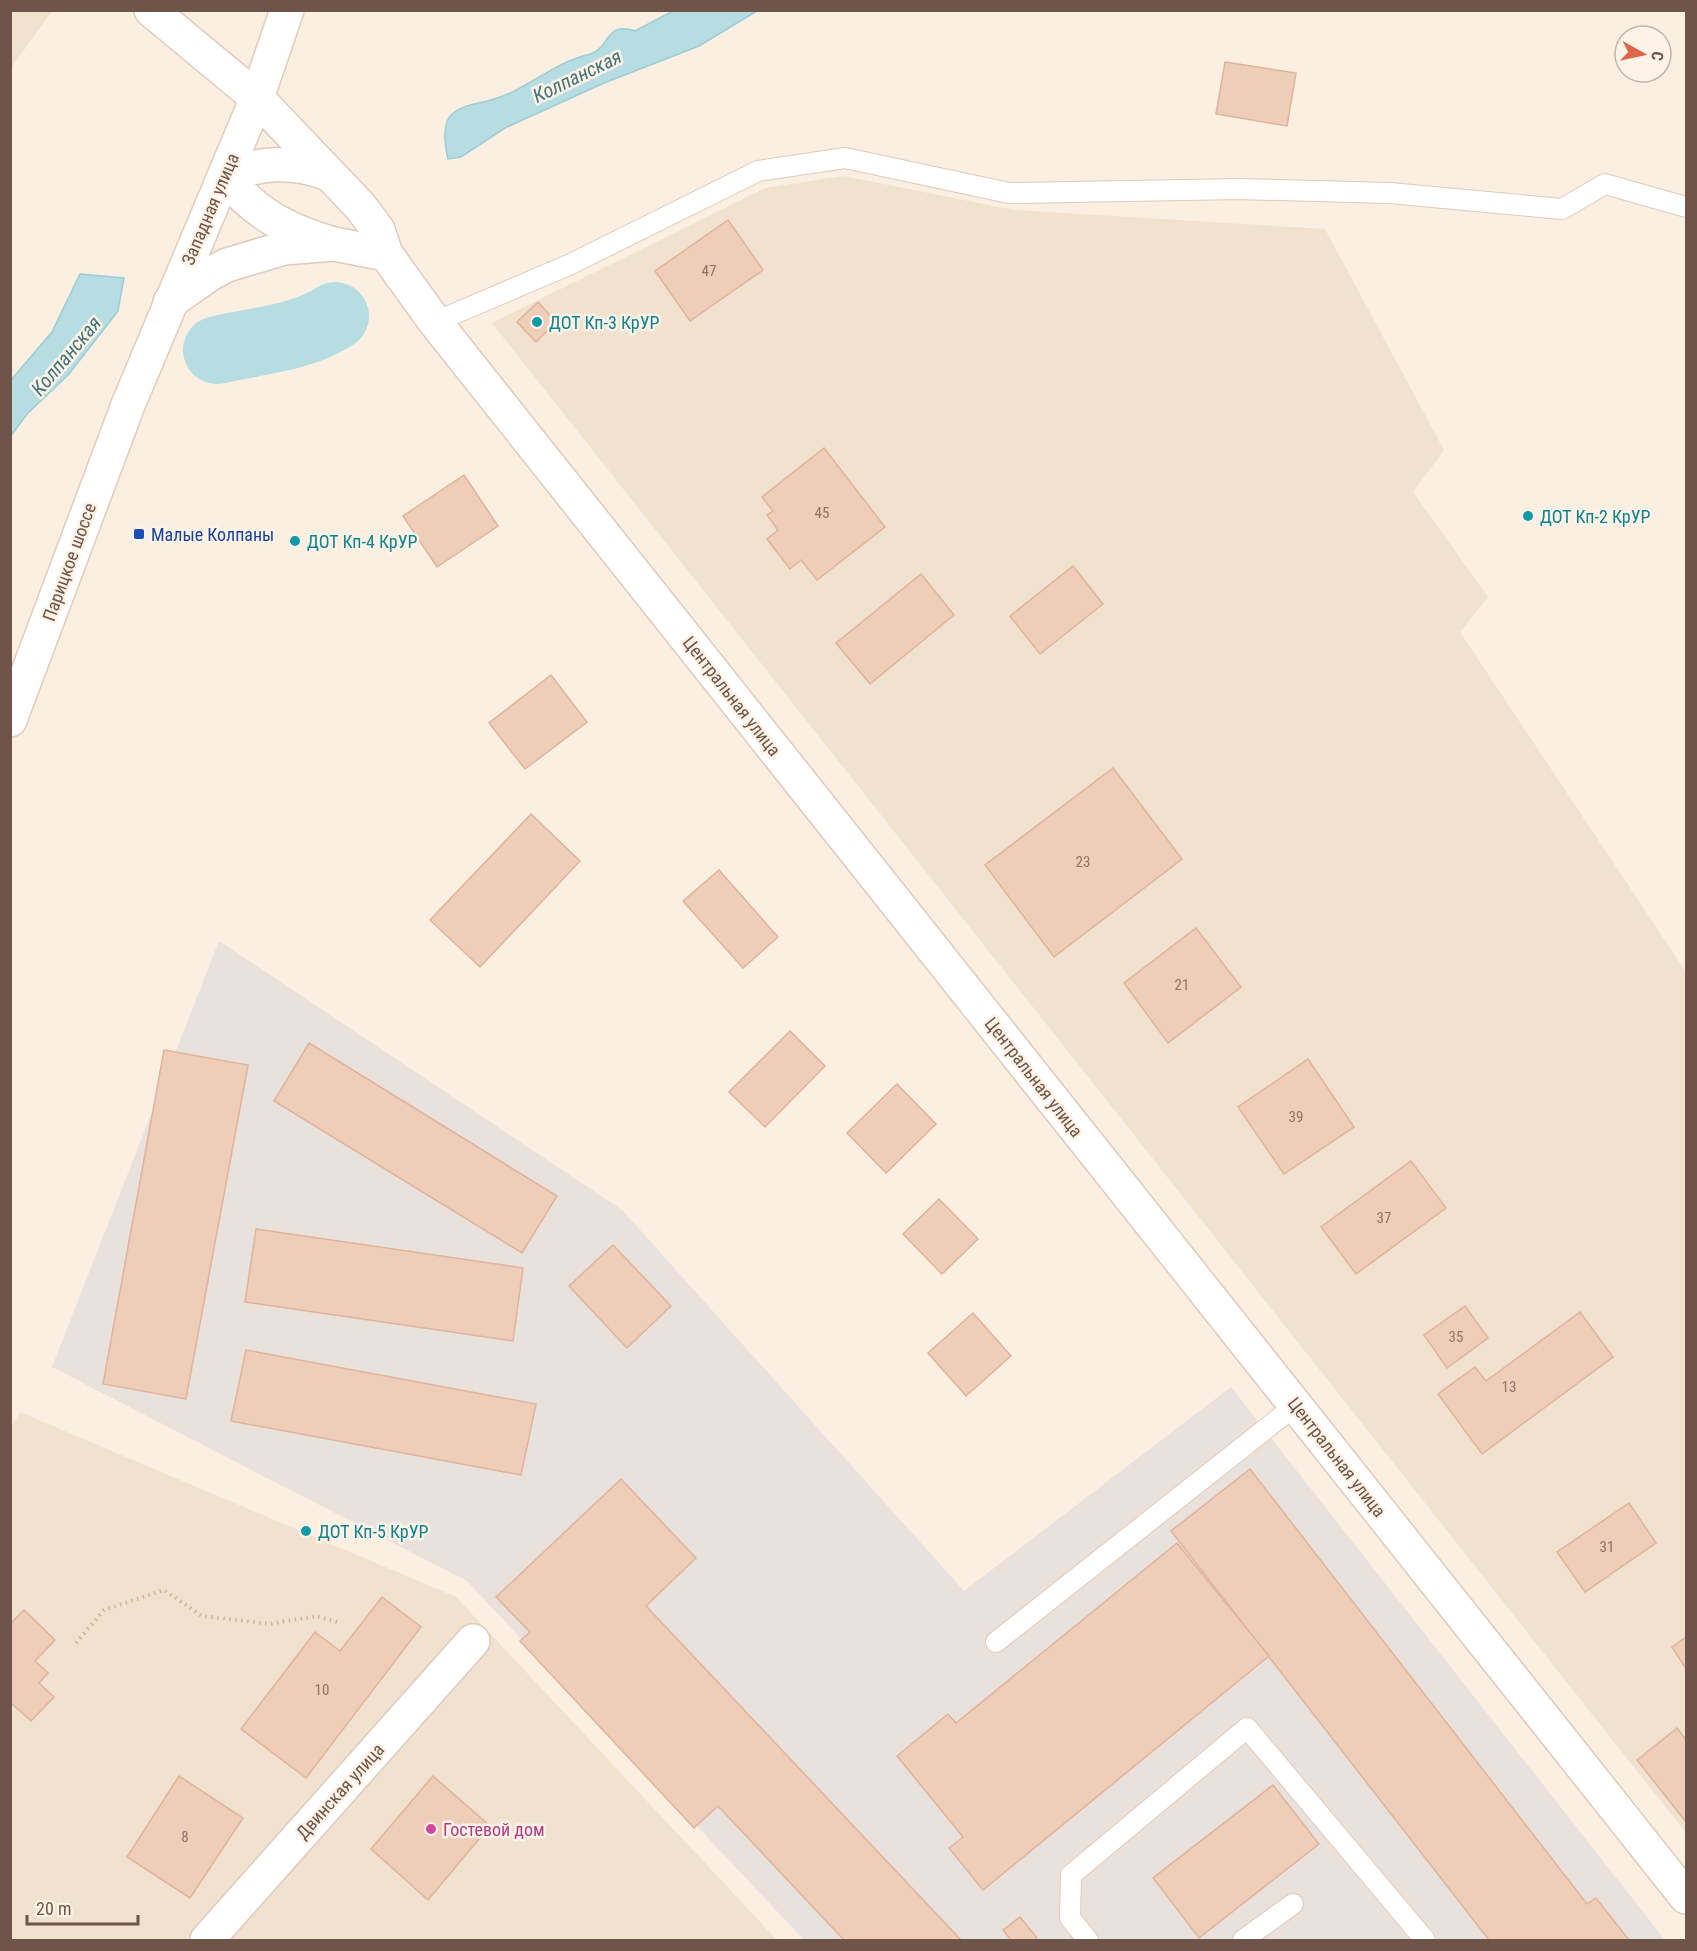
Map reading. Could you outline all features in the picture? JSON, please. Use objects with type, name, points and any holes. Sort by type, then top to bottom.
[{"type":"street","points":[[150,10],[257,98]]},
{"type":"street","name":"Западная улица","points":[[128,405],[257,98],[287,10]]},
{"type":"street","name":"Центральная улица","points":[[257,98],[326,173],[360,206],[378,230],[386,254],[435,322],[1686,1897]]},
{"type":"street","points":[[326,173],[304,165],[281,163],[254,166],[225,176],[243,198],[264,215],[296,233],[334,244],[386,254]]},
{"type":"street","points":[[171,303],[210,274],[246,258],[284,248],[334,244]]},
{"type":"street","name":"Парицкое шоссе","points":[[10,720],[128,405]]},
{"type":"street","name":"Двинская улица","points":[[207,1941],[473,1641]]},
{"type":"lane","points":[[435,322],[571,264],[758,171],[845,158],[1009,193],[1239,189],[1390,193],[1562,209],[1605,184],[1686,207]]},
{"type":"lane","points":[[996,1642],[1296,1405]]},
{"type":"lane","points":[[1088,1941],[1070,1918],[1071,1875],[1247,1728],[1425,1941]]},
{"type":"lane","points":[[1243,1941],[1293,1904]]},
{"type":"path","points":[[76,1643],[104,1610],[164,1590],[202,1616],[270,1624],[317,1616],[340,1623]]},
{"type":"shaded area","points":[[10,11],[52,11],[11,68]]},
{"type":"shaded area","points":[[843,176],[1014,210],[1325,229],[1444,450],[1413,492],[1488,597],[1460,632],[1686,972],[1686,1833],[492,323],[765,188]]},
{"type":"shaded area","points":[[219,941],[622,1210],[964,1591],[1231,1387],[1665,1940],[804,1940],[467,1581],[52,1367]]},
{"type":"shaded area","points":[[20,1412],[456,1597],[777,1940],[11,1940],[10,1429]]},
{"type":"water","points":[[673,11],[757,11],[699,46],[604,83],[505,128],[461,157],[448,159],[445,129],[452,114],[466,106],[503,96],[562,64],[595,52],[618,29],[635,31]]},
{"type":"water","points":[[80,274],[124,278],[118,311],[69,374],[27,414],[11,436],[11,380],[52,332]]},
{"type":"water","points":[[325,304],[336,324],[319,347],[297,361],[231,359],[217,350],[228,330],[267,310]]},
{"type":"building","points":[[1225,62],[1296,73],[1287,126],[1216,114]]},
{"type":"building","points":[[728,220],[763,270],[690,321],[655,271]]},
{"type":"building","name":"ДОТ Кп-3 КрУР","points":[[538,302],[556,322],[536,342],[517,322]]},
{"type":"building","points":[[824,448],[885,527],[817,580],[801,560],[790,569],[767,539],[778,530],[767,515],[773,511],[762,497]]},
{"type":"building","points":[[464,475],[498,526],[437,567],[403,516]]},
{"type":"building","points":[[1073,566],[1103,604],[1040,654],[1010,616]]},
{"type":"building","points":[[921,574],[954,615],[870,684],[836,643]]},
{"type":"building","points":[[551,675],[587,722],[525,769],[489,723]]},
{"type":"building","points":[[1113,768],[1182,859],[1054,957],[985,865]]},
{"type":"building","points":[[531,814],[580,861],[480,967],[430,920]]},
{"type":"building","points":[[719,870],[778,937],[743,968],[683,901]]},
{"type":"building","points":[[1196,928],[1241,987],[1168,1043],[1124,983]]},
{"type":"building","points":[[790,1031],[825,1066],[765,1127],[729,1092]]},
{"type":"building","points":[[309,1043],[557,1196],[522,1253],[274,1101]]},
{"type":"building","points":[[164,1050],[248,1065],[186,1399],[103,1384]]},
{"type":"building","points":[[1308,1059],[1354,1127],[1284,1174],[1238,1107]]},
{"type":"building","points":[[897,1084],[936,1124],[886,1173],[847,1133]]},
{"type":"building","points":[[1411,1161],[1446,1208],[1356,1274],[1321,1227]]},
{"type":"building","points":[[939,1199],[978,1239],[942,1274],[903,1234]]},
{"type":"building","points":[[256,1229],[523,1268],[513,1341],[245,1302]]},
{"type":"building","points":[[613,1245],[671,1306],[627,1348],[569,1286]]},
{"type":"building","points":[[1465,1306],[1488,1338],[1447,1368],[1424,1335]]},
{"type":"building","points":[[1580,1312],[1613,1357],[1482,1454],[1438,1394],[1475,1367],[1486,1381]]},
{"type":"building","points":[[973,1313],[1011,1356],[966,1396],[928,1353]]},
{"type":"building","points":[[246,1350],[536,1404],[521,1475],[231,1421]]},
{"type":"building","points":[[1250,1469],[1587,1904],[1596,1898],[1629,1940],[1489,1940],[1171,1531]]},
{"type":"building","points":[[621,1479],[696,1558],[646,1606],[961,1940],[844,1940],[718,1806],[694,1828],[520,1641],[530,1632],[496,1597]]},
{"type":"building","points":[[1629,1503],[1656,1543],[1585,1592],[1557,1552]]},
{"type":"building","points":[[1177,1543],[1269,1656],[983,1890],[949,1848],[963,1837],[897,1756],[948,1714],[956,1723]]},
{"type":"building","points":[[382,1597],[421,1627],[306,1778],[241,1729],[315,1632],[340,1651]]},
{"type":"building","points":[[24,1610],[55,1640],[35,1661],[48,1673],[39,1683],[54,1697],[31,1721],[10,1702],[10,1624]]},
{"type":"building","points":[[1686,1637],[1686,1669],[1672,1647]]},
{"type":"building","points":[[1677,1728],[1686,1740],[1686,1822],[1637,1760]]},
{"type":"building","points":[[179,1776],[243,1818],[190,1898],[127,1857]]},
{"type":"building","points":[[433,1776],[490,1826],[428,1900],[371,1849]]},
{"type":"building","points":[[1273,1785],[1319,1844],[1199,1938],[1153,1878]]},
{"type":"building","points":[[1020,1917],[1037,1938],[1035,1940],[1011,1940],[1003,1930]]},
{"type":"waterway","name":"Колпанская","points":[[217,350],[293,334],[335,316]]},
{"type":"place","name":"ДОТ Кп-3 КрУР","points":[[537,322]]},
{"type":"place","name":"ДОТ Кп-2 КрУР","points":[[1528,516]]},
{"type":"place","name":"Малые Колпаны","points":[[139,534]]},
{"type":"place","name":"ДОТ Кп-4 КрУР","points":[[295,541]]},
{"type":"place","name":"ДОТ Кп-5 КрУР","points":[[306,1531]]},
{"type":"place","name":"Гостевой дом","points":[[431,1829]]}]
